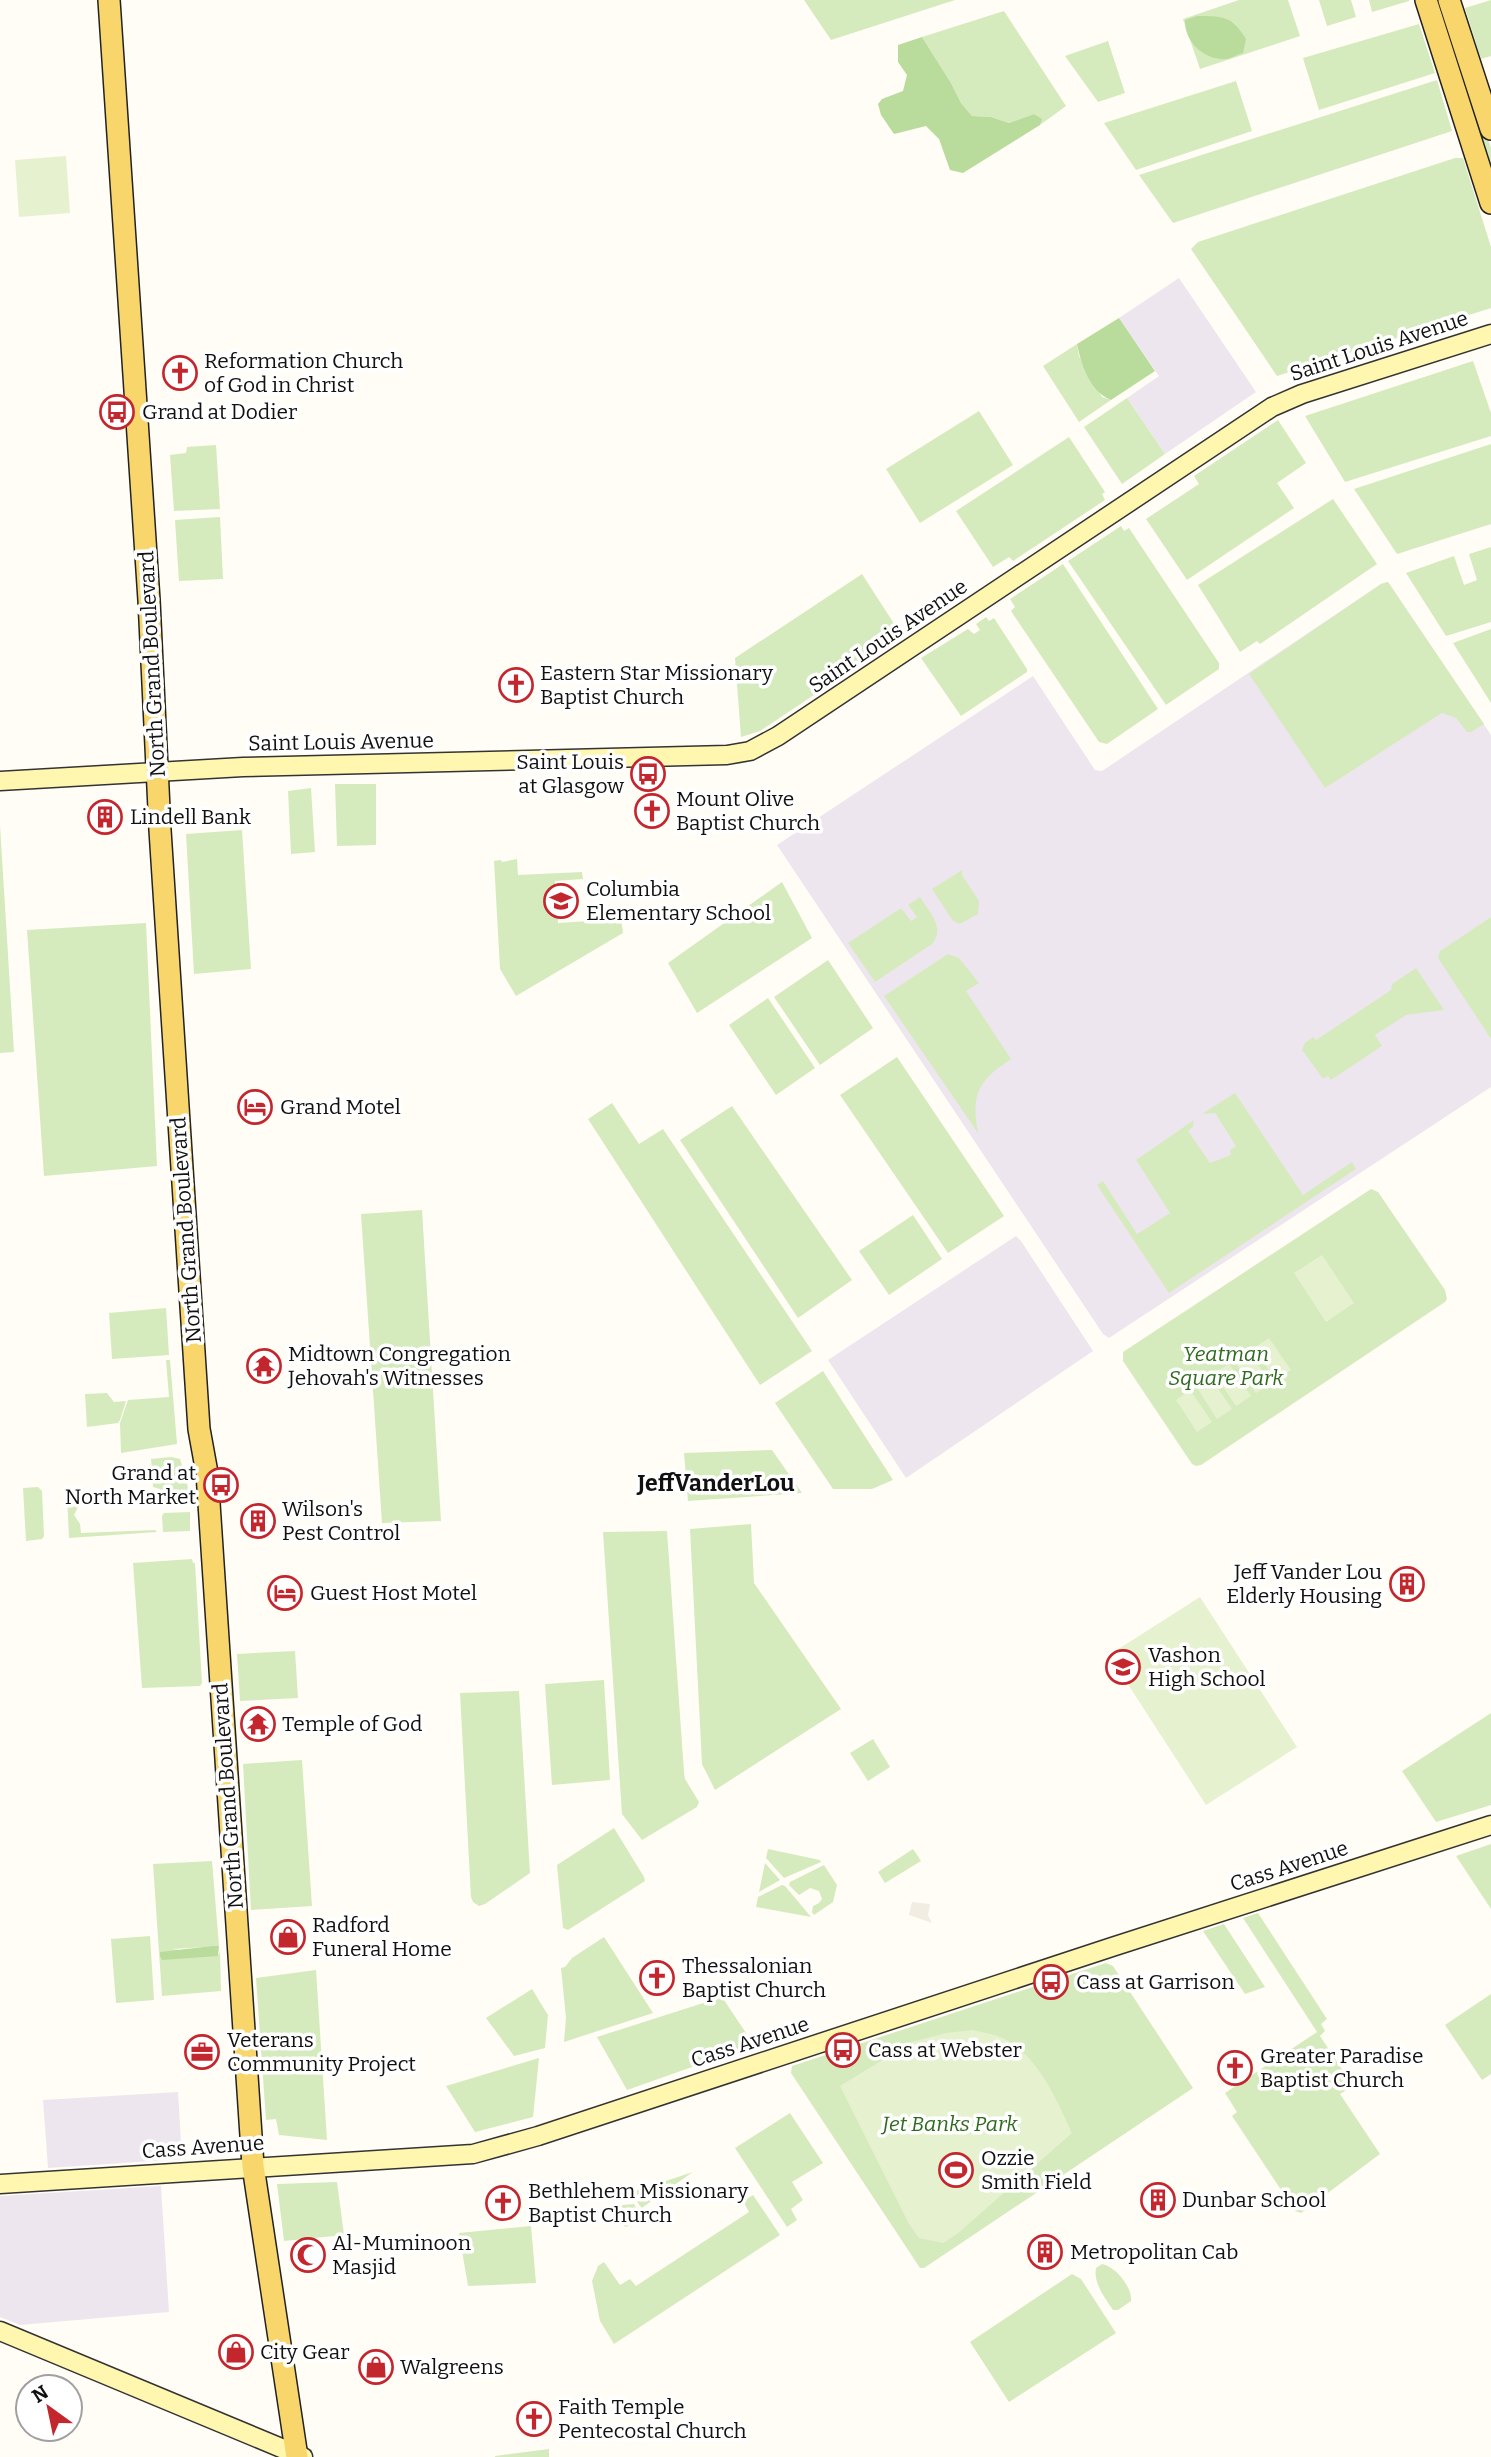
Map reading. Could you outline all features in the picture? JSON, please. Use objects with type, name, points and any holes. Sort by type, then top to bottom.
[{"type":"main road","name":"North Grand Boulevard","points":[[109,0],[149,600],[199,1429],[207,1473],[253,2166],[299,2456]]},
{"type":"main road","points":[[1426,0],[1490,197]]},
{"type":"main road","points":[[1449,0],[1491,129]]},
{"type":"main road","name":"Saint Louis Avenue","points":[[0,781],[256,766],[727,755],[750,751],[778,736],[1272,407],[1302,394],[1491,334]]},
{"type":"main road","name":"Cass Avenue","points":[[0,2184],[473,2154],[538,2136],[1491,1825]]},
{"type":"main road","points":[[0,2331],[299,2456]]},
{"type":"shaded area","points":[[1179,278],[1256,392],[1165,454],[1127,398],[1159,376],[1119,318]]},
{"type":"shaded area","points":[[1388,582],[1491,735],[1491,1087],[1109,1338],[1103,1334],[777,845],[1033,676],[1095,770],[1102,771],[1381,584]]},
{"type":"shaded area","points":[[1016,1236],[1093,1351],[906,1478],[828,1360]]},
{"type":"shaded area","points":[[912,1902],[930,1904],[928,1915],[932,1923],[909,1915]]},
{"type":"shaded area","points":[[178,2092],[182,2159],[48,2168],[43,2100]]},
{"type":"shaded area","points":[[161,2186],[169,2312],[20,2325],[0,2317],[0,2196]]},
{"type":"green space","points":[[804,0],[955,0],[831,40]]},
{"type":"green space","points":[[1239,0],[1288,0],[1300,36],[1200,69],[1183,19]]},
{"type":"green space","points":[[1319,0],[1351,0],[1356,17],[1327,26]]},
{"type":"green space","points":[[1369,0],[1409,0],[1409,1],[1372,12]]},
{"type":"green space","points":[[1431,0],[1441,0],[1491,148],[1491,168]]},
{"type":"green space","points":[[1491,0],[1491,56],[1481,59],[1465,8]]},
{"type":"green space","points":[[1004,11],[1066,106],[1040,125],[1041,119],[1034,114],[1009,123],[991,117],[972,116],[961,103],[922,37]]},
{"type":"green space","points":[[1197,16],[1220,17],[1236,26],[1246,39],[1243,53],[1219,59],[1197,48],[1188,36],[1185,20]]},
{"type":"green space","points":[[1419,24],[1435,73],[1319,110],[1303,58]]},
{"type":"green space","points":[[922,37],[961,103],[972,116],[991,117],[1009,123],[1034,114],[1042,119],[1040,125],[963,173],[950,170],[939,139],[926,126],[894,134],[881,115],[878,104],[882,99],[903,91],[907,75],[898,62],[898,45]]},
{"type":"green space","points":[[1108,41],[1125,93],[1098,102],[1065,56]]},
{"type":"green space","points":[[1437,80],[1452,131],[1173,223],[1139,175]]},
{"type":"green space","points":[[1236,81],[1252,131],[1136,170],[1104,123]]},
{"type":"green space","points":[[66,156],[70,213],[19,217],[15,160]]},
{"type":"green space","points":[[1455,158],[1463,158],[1491,247],[1491,308],[1277,376],[1191,249],[1198,242]]},
{"type":"green space","points":[[1119,318],[1155,371],[1111,400],[1097,391],[1092,384],[1077,344]]},
{"type":"green space","points":[[1077,344],[1079,356],[1102,397],[1111,400],[1079,422],[1043,366]]},
{"type":"green space","points":[[1473,361],[1491,413],[1491,436],[1345,482],[1305,416]]},
{"type":"green space","points":[[1127,398],[1165,454],[1122,484],[1084,427]]},
{"type":"green space","points":[[979,411],[1013,465],[920,523],[886,469]]},
{"type":"green space","points":[[1278,420],[1306,463],[1277,483],[1294,508],[1187,580],[1146,519],[1199,484],[1194,476]]},
{"type":"green space","points":[[1069,437],[1105,492],[1102,494],[1105,500],[1013,561],[1009,557],[993,567],[956,511]]},
{"type":"green space","points":[[1491,444],[1491,524],[1397,554],[1354,489]]},
{"type":"green space","points":[[216,445],[220,509],[174,511],[170,455],[186,453],[187,447]]},
{"type":"green space","points":[[1333,499],[1377,564],[1260,644],[1257,641],[1240,652],[1198,585]]},
{"type":"green space","points":[[220,517],[223,579],[179,581],[175,520]]},
{"type":"green space","points":[[1121,526],[1124,531],[1129,528],[1219,663],[1219,669],[1166,705],[1068,561]]},
{"type":"green space","points":[[1491,547],[1491,622],[1446,636],[1406,573],[1454,556],[1464,585],[1477,580],[1469,554]]},
{"type":"green space","points":[[1063,564],[1158,709],[1107,744],[1099,742],[1011,611],[1015,607],[1010,599]]},
{"type":"green space","points":[[862,574],[902,636],[760,731],[741,737],[735,658]]},
{"type":"green space","points":[[1388,582],[1484,724],[1467,732],[1456,718],[1442,713],[1325,788],[1249,674],[1381,584]]},
{"type":"green space","points":[[986,617],[989,621],[994,618],[1027,672],[961,716],[921,658],[968,629],[974,634],[980,630],[976,624]]},
{"type":"green space","points":[[1491,629],[1491,703],[1453,643]]},
{"type":"green space","points":[[335,784],[376,784],[376,845],[337,846]]},
{"type":"green space","points":[[311,788],[315,852],[291,854],[288,791]]},
{"type":"green space","points":[[0,825],[14,1052],[0,1053]]},
{"type":"green space","points":[[242,830],[251,969],[194,974],[186,834]]},
{"type":"green space","points":[[517,859],[518,875],[582,872],[583,879],[555,881],[558,923],[621,919],[623,933],[516,996],[500,969],[494,861]]},
{"type":"green space","points":[[962,870],[962,875],[979,901],[978,914],[960,924],[953,921],[932,889]]},
{"type":"green space","points":[[782,882],[812,938],[697,1013],[668,963]]},
{"type":"green space","points":[[920,897],[935,920],[936,938],[932,944],[875,982],[848,943],[901,908],[911,921],[917,917],[908,905]]},
{"type":"green space","points":[[1491,917],[1491,1039],[1438,958],[1440,951]]},
{"type":"green space","points":[[146,923],[157,1166],[44,1176],[27,930]]},
{"type":"green space","points":[[948,954],[959,958],[979,983],[966,991],[1011,1059],[991,1074],[980,1090],[976,1108],[978,1133],[884,996]]},
{"type":"green space","points":[[828,960],[873,1028],[820,1065],[774,997]]},
{"type":"green space","points":[[1416,968],[1444,1010],[1406,1015],[1375,1035],[1382,1046],[1331,1080],[1328,1076],[1323,1079],[1302,1050],[1305,1043],[1313,1037],[1316,1040],[1391,990],[1392,984]]},
{"type":"green space","points":[[768,998],[815,1068],[776,1095],[729,1025]]},
{"type":"green space","points":[[897,1057],[1004,1216],[948,1253],[840,1095]]},
{"type":"green space","points":[[1235,1093],[1303,1195],[1352,1162],[1356,1169],[1169,1293],[1097,1185],[1103,1181],[1137,1234],[1170,1213],[1136,1160],[1194,1120],[1193,1127],[1188,1131],[1210,1163],[1231,1155],[1230,1150],[1236,1146],[1215,1113],[1202,1114]]},
{"type":"green space","points":[[612,1103],[639,1144],[663,1129],[812,1351],[760,1385],[588,1119]]},
{"type":"green space","points":[[732,1106],[852,1280],[798,1318],[680,1140]]},
{"type":"green space","name":"Yeatman Square Park","points":[[1371,1189],[1378,1192],[1445,1290],[1447,1299],[1201,1465],[1192,1464],[1123,1361],[1123,1352]]},
{"type":"green space","points":[[422,1210],[441,1521],[382,1523],[361,1214]]},
{"type":"green space","points":[[913,1215],[942,1259],[889,1295],[859,1251]]},
{"type":"green space","points":[[1322,1255],[1354,1303],[1326,1322],[1294,1273]]},
{"type":"green space","points":[[166,1308],[169,1355],[112,1359],[109,1313]]},
{"type":"green space","points":[[1269,1338],[1291,1370],[1276,1380],[1254,1348]]},
{"type":"green space","points":[[1249,1351],[1271,1384],[1256,1393],[1234,1361]]},
{"type":"green space","points":[[166,1360],[170,1360],[177,1444],[121,1453],[120,1423],[128,1400],[169,1397]]},
{"type":"green space","points":[[1229,1364],[1251,1396],[1236,1406],[1214,1373]]},
{"type":"green space","points":[[823,1371],[893,1480],[872,1489],[833,1489],[775,1403]]},
{"type":"green space","points":[[1210,1377],[1232,1409],[1217,1419],[1196,1386]]},
{"type":"green space","points":[[1190,1390],[1212,1422],[1197,1432],[1176,1400]]},
{"type":"green space","points":[[107,1393],[114,1402],[126,1401],[120,1420],[118,1423],[87,1427],[85,1394]]},
{"type":"green space","points":[[772,1450],[802,1493],[688,1501],[684,1453]]},
{"type":"green space","points":[[151,1459],[180,1459],[190,1504],[162,1505],[160,1489],[153,1487]]},
{"type":"green space","points":[[38,1487],[42,1491],[44,1536],[42,1539],[26,1541],[23,1488]]},
{"type":"green space","points":[[78,1495],[79,1505],[74,1515],[80,1524],[81,1533],[157,1532],[69,1538],[67,1496]]},
{"type":"green space","points":[[190,1512],[190,1531],[163,1532],[164,1513]]},
{"type":"green space","points":[[751,1524],[754,1583],[841,1709],[715,1790],[702,1764],[690,1529]]},
{"type":"green space","points":[[667,1531],[684,1772],[685,1779],[699,1802],[697,1807],[642,1840],[622,1814],[603,1532]]},
{"type":"green space","points":[[192,1559],[195,1563],[202,1683],[200,1686],[142,1688],[133,1563]]},
{"type":"green space","points":[[1200,1597],[1297,1747],[1206,1805],[1109,1655]]},
{"type":"green space","points":[[295,1651],[298,1698],[240,1701],[237,1654]]},
{"type":"green space","points":[[604,1680],[610,1780],[552,1785],[545,1684]]},
{"type":"green space","points":[[519,1691],[530,1873],[479,1906],[471,1897],[460,1693]]},
{"type":"green space","points":[[1491,1713],[1491,1805],[1436,1822],[1402,1771]]},
{"type":"green space","points":[[873,1739],[890,1767],[868,1781],[850,1753]]},
{"type":"green space","points":[[302,1760],[312,1906],[251,1910],[243,1764]]},
{"type":"green space","points":[[614,1828],[645,1881],[568,1930],[563,1928],[557,1865]]},
{"type":"green space","points":[[1491,1844],[1491,1909],[1456,1856]]},
{"type":"green space","points":[[768,1849],[821,1862],[784,1878],[766,1858]]},
{"type":"green space","points":[[913,1849],[921,1861],[885,1883],[878,1872]]},
{"type":"green space","points":[[212,1861],[219,1946],[173,1949],[218,1956],[220,1952],[221,1991],[162,1996],[153,1864]]},
{"type":"green space","points":[[765,1863],[780,1880],[759,1892]]},
{"type":"green space","points":[[824,1865],[837,1885],[833,1902],[814,1915],[813,1906],[822,1899],[819,1891],[810,1888],[799,1895],[789,1885],[790,1882]]},
{"type":"green space","points":[[782,1885],[811,1917],[756,1907],[758,1897]]},
{"type":"green space","points":[[1258,1913],[1327,2019],[1321,2024],[1325,2031],[1320,2036],[1353,2086],[1340,2094],[1380,2154],[1301,2213],[1295,2211],[1232,2116],[1237,2112],[1225,2093],[1317,2032],[1243,1918]]},
{"type":"green space","points":[[1224,1924],[1265,1987],[1245,1994],[1203,1931]]},
{"type":"green space","points":[[150,1936],[154,2000],[116,2003],[111,1939]]},
{"type":"green space","points":[[604,1937],[653,2013],[564,2042],[566,2018],[561,1968]]},
{"type":"green space","points":[[219,1946],[218,1956],[162,1960],[160,1956],[160,1952]]},
{"type":"green space","name":"Jet Banks Park","points":[[1106,1963],[1113,1966],[1193,2088],[924,2268],[920,2268],[791,2073],[792,2066]]},
{"type":"green space","points":[[316,1970],[327,2140],[279,2135],[276,2119],[266,2120],[256,1978]]},
{"type":"green space","points":[[532,1989],[548,2015],[545,2048],[514,2056],[486,2018]]},
{"type":"green space","points":[[1491,1994],[1491,2074],[1482,2080],[1445,2025]]},
{"type":"green space","points":[[722,1997],[754,2045],[627,2090],[597,2037]]},
{"type":"green space","name":"Ozzie Smith Field","points":[[973,2030],[1000,2037],[1025,2054],[1044,2079],[1072,2133],[957,2234],[943,2243],[919,2238],[909,2224],[840,2086],[912,2042],[946,2033]]},
{"type":"green space","points":[[539,2058],[533,2117],[475,2132],[446,2086]]},
{"type":"green space","points":[[790,2113],[823,2163],[792,2182],[803,2200],[791,2209],[797,2220],[787,2227],[735,2148]]},
{"type":"green space","points":[[693,2172],[643,2207],[647,2216],[638,2203],[635,2191]]},
{"type":"green space","points":[[337,2182],[344,2235],[284,2241],[277,2184]]},
{"type":"green space","points":[[753,2195],[780,2235],[614,2344],[600,2321],[592,2281],[598,2266],[604,2262],[620,2285],[630,2279],[636,2286],[749,2212],[743,2201]]},
{"type":"green space","points":[[634,2204],[642,2218],[636,2211],[624,2219],[629,2226],[625,2227],[622,2223],[622,2205]]},
{"type":"green space","points":[[531,2226],[536,2283],[468,2286],[459,2233]]},
{"type":"green space","points":[[1102,2264],[1117,2273],[1129,2290],[1131,2301],[1118,2310],[1113,2310],[1098,2285],[1096,2268]]},
{"type":"green space","points":[[1072,2274],[1081,2279],[1116,2333],[1009,2402],[970,2342]]},
{"type":"green space","points":[[549,2449],[549,2457],[495,2457],[495,2456]]},
{"type":"place","name":"Reformation Church of God in Christ","points":[[180,373]]},
{"type":"place","name":"Grand at Dodier","points":[[117,412]]},
{"type":"place","name":"Eastern Star Missionary Baptist Church","points":[[516,685]]},
{"type":"place","name":"Saint Louis at Glasgow","points":[[648,774]]},
{"type":"place","name":"Mount Olive Baptist Church","points":[[652,811]]},
{"type":"place","name":"Lindell Bank","points":[[105,817]]},
{"type":"place","name":"Columbia Elementary School","points":[[561,901]]},
{"type":"place","name":"Grand Motel","points":[[255,1107]]},
{"type":"place","name":"Midtown Congregation Jehovah's Witnesses","points":[[264,1366]]},
{"type":"place","name":"Grand at North Market","points":[[221,1485]]},
{"type":"place","name":"Wilson's Pest Control","points":[[258,1521]]},
{"type":"place","name":"Jeff Vander Lou Elderly Housing","points":[[1407,1584]]},
{"type":"place","name":"Guest Host Motel","points":[[285,1593]]},
{"type":"place","name":"Vashon High School","points":[[1123,1667]]},
{"type":"place","name":"Temple of God","points":[[258,1724]]},
{"type":"place","name":"Radford Funeral Home","points":[[288,1937]]},
{"type":"place","name":"Thessalonian Baptist Church","points":[[657,1978]]},
{"type":"place","name":"Cass at Garrison","points":[[1051,1982]]},
{"type":"place","name":"Cass at Webster","points":[[843,2050]]},
{"type":"place","name":"Veterans Community Project","points":[[202,2052]]},
{"type":"place","name":"Greater Paradise Baptist Church","points":[[1235,2068]]},
{"type":"place","name":"Ozzie Smith Field","points":[[956,2170]]},
{"type":"place","name":"Dunbar School","points":[[1158,2200]]},
{"type":"place","name":"Bethlehem Missionary Baptist Church","points":[[503,2203]]},
{"type":"place","name":"Metropolitan Cab","points":[[1045,2252]]},
{"type":"place","name":"Al-Muminoon Masjid","points":[[308,2255]]},
{"type":"place","name":"City Gear","points":[[236,2352]]},
{"type":"place","name":"Walgreens","points":[[376,2367]]},
{"type":"place","name":"Faith Temple Pentecostal Church","points":[[534,2419]]},
{"type":"district","name":"JeffVanderLou","points":[[716,1483]]}]
